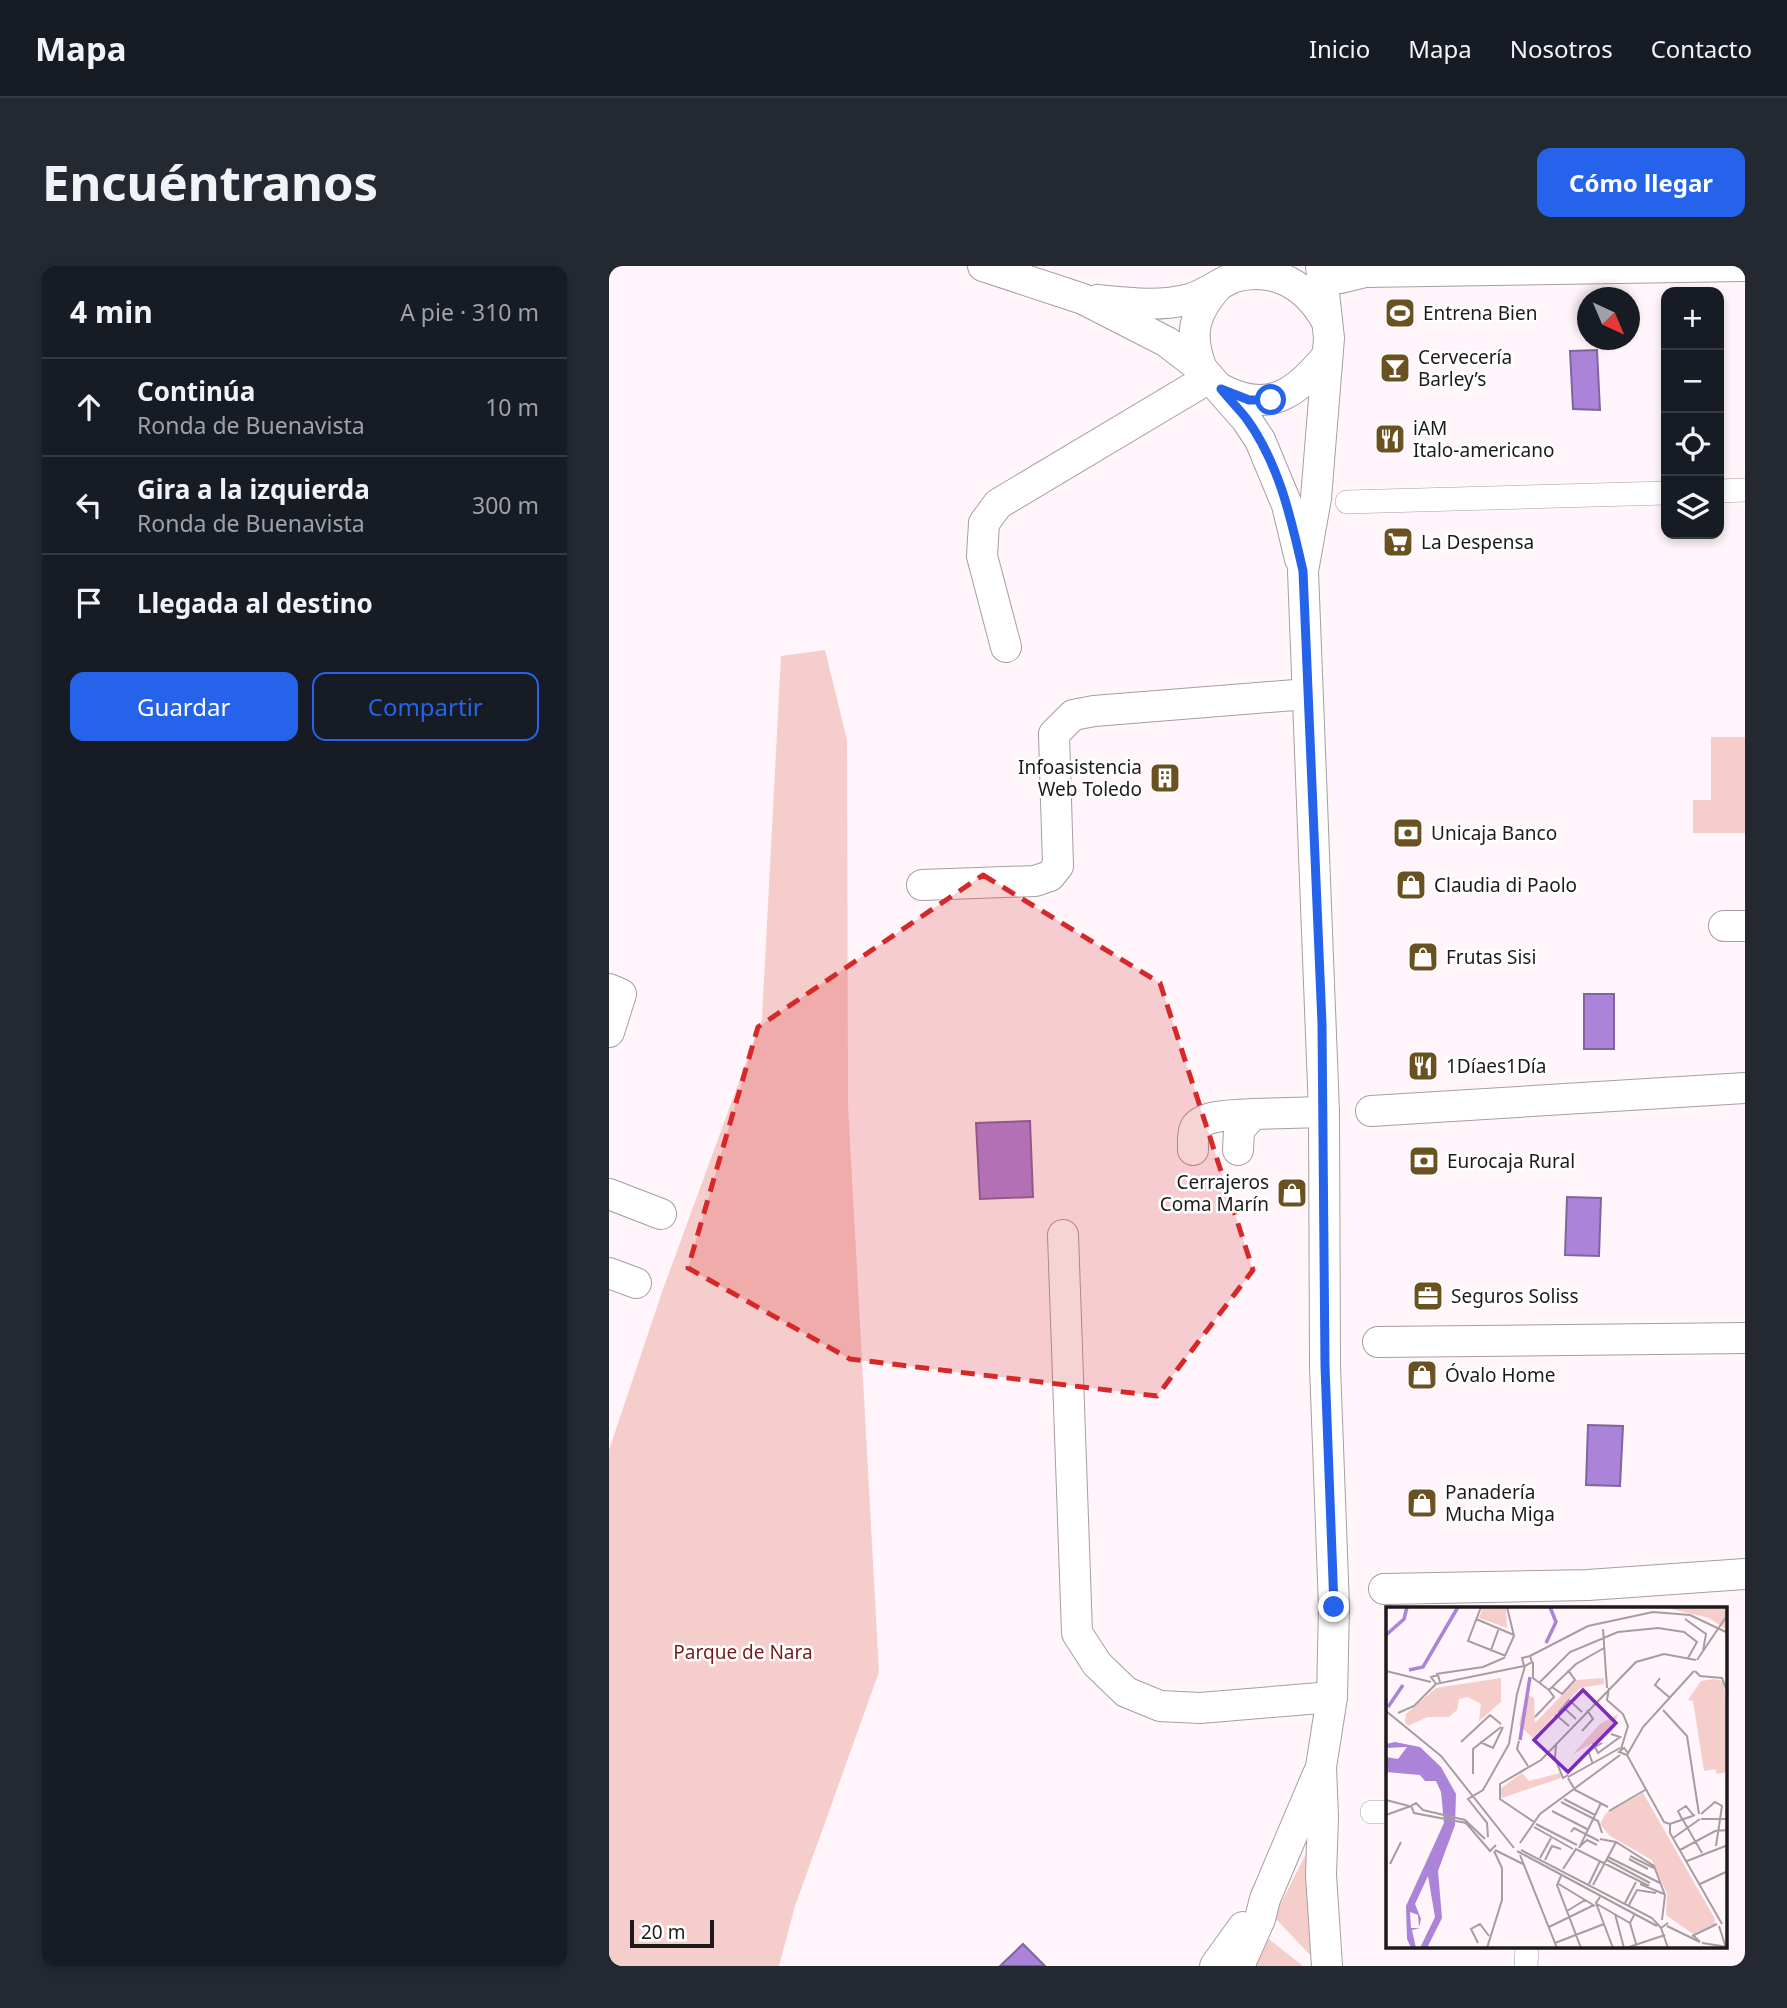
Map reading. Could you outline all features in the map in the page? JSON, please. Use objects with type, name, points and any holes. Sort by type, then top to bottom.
[{"type":"street","points":[[983,266],[1083,299],[1167,342],[1211,378],[1249,400],[1271,400],[1290,393],[1308,380],[1326,357]]},
{"type":"street","points":[[1303,571],[1316,498],[1329,338],[1326,302],[1331,272],[1745,266]]},
{"type":"street","points":[[1083,299],[1165,304],[1191,298],[1232,276],[1270,271],[1282,274],[1301,286],[1326,320]]},
{"type":"street","points":[[1232,276],[1204,301],[1194,334],[1197,356],[1211,378],[1246,419],[1269,460],[1287,505],[1303,571],[1324,1112],[1325,1366],[1334,1607],[1332,1697],[1321,1767],[1321,1875],[1327,1966]]},
{"type":"street","points":[[1006,647],[982,556],[984,523],[999,505],[1211,378]]},
{"type":"street","points":[[1724,491],[1745,490]]},
{"type":"street","points":[[1347,502],[1661,493]]},
{"type":"street","points":[[922,885],[1035,881],[1050,876],[1058,866],[1054,734],[1073,715],[1094,711],[1307,694]]},
{"type":"street","points":[[609,989],[621,993],[609,1032]]},
{"type":"street","points":[[1371,1111],[1745,1088]]},
{"type":"street","points":[[1192,1150],[1193,1131],[1206,1118],[1324,1112]]},
{"type":"street","points":[[1238,1150],[1239,1130],[1253,1114]]},
{"type":"street","points":[[609,1194],[661,1214]]},
{"type":"street","points":[[1063,1235],[1077,1633],[1097,1664],[1126,1692],[1160,1706],[1200,1708],[1332,1697]]},
{"type":"street","points":[[1378,1342],[1745,1338]]},
{"type":"street","points":[[1384,1589],[1588,1585],[1745,1574]]},
{"type":"street","points":[[1239,1966],[1321,1767]]},
{"type":"street","points":[[1215,1966],[1265,1899]]},
{"type":"street","points":[[1526,1966],[1527,1948]]},
{"type":"highlighted area","points":[[983,875],[1160,983],[1253,1270],[1157,1396],[850,1359],[688,1268],[758,1027]]},
{"type":"green space","name":"Parque de Nara","points":[[825,650],[847,740],[848,1105],[879,1672],[795,1906],[779,1966],[614,1966],[609,1954],[609,1450],[662,1292],[762,1019],[781,656]]},
{"type":"green space","points":[[1711,737],[1745,737],[1745,833],[1693,833],[1693,800],[1711,800]]},
{"type":"green space","points":[[1307,1852],[1315,1960],[1274,1917]]},
{"type":"green space","points":[[1265,1936],[1303,1966],[1251,1966]]},
{"type":"shaded area","points":[[1597,350],[1600,410],[1573,409],[1570,351]]},
{"type":"shaded area","points":[[1584,994],[1614,994],[1614,1049],[1584,1049]]},
{"type":"shaded area","points":[[1030,1121],[1033,1197],[980,1199],[976,1123]]},
{"type":"shaded area","points":[[1567,1197],[1601,1198],[1599,1256],[1565,1255]]},
{"type":"shaded area","points":[[1588,1425],[1623,1426],[1620,1486],[1586,1485]]},
{"type":"shaded area","points":[[1023,1944],[1045,1966],[1000,1966]]},
{"type":"place","name":"Entrena Bien","points":[[1400,313]]},
{"type":"place","name":"Cervecería Barley’s","points":[[1395,368]]},
{"type":"place","name":"iAM Italo-americano","points":[[1390,439]]},
{"type":"place","name":"La Despensa","points":[[1398,542]]},
{"type":"place","name":"Infoasistencia Web Toledo","points":[[1165,778]]},
{"type":"place","name":"Unicaja Banco","points":[[1408,833]]},
{"type":"place","name":"Claudia di Paolo","points":[[1411,885]]},
{"type":"place","name":"Frutas Sisi","points":[[1423,957]]},
{"type":"place","name":"1Díaes1Día","points":[[1423,1066]]},
{"type":"place","name":"Eurocaja Rural","points":[[1424,1161]]},
{"type":"place","name":"Cerrajeros Coma Marín","points":[[1292,1193]]},
{"type":"place","name":"Seguros Soliss","points":[[1428,1296]]},
{"type":"place","name":"Óvalo Home","points":[[1422,1375]]},
{"type":"place","name":"Panadería Mucha Miga","points":[[1422,1503]]},
{"type":"route","points":[[1271,400],[1249,400],[1221,389],[1260,440],[1287,505],[1303,571],[1322,1024],[1325,1366],[1334,1607]]}]
